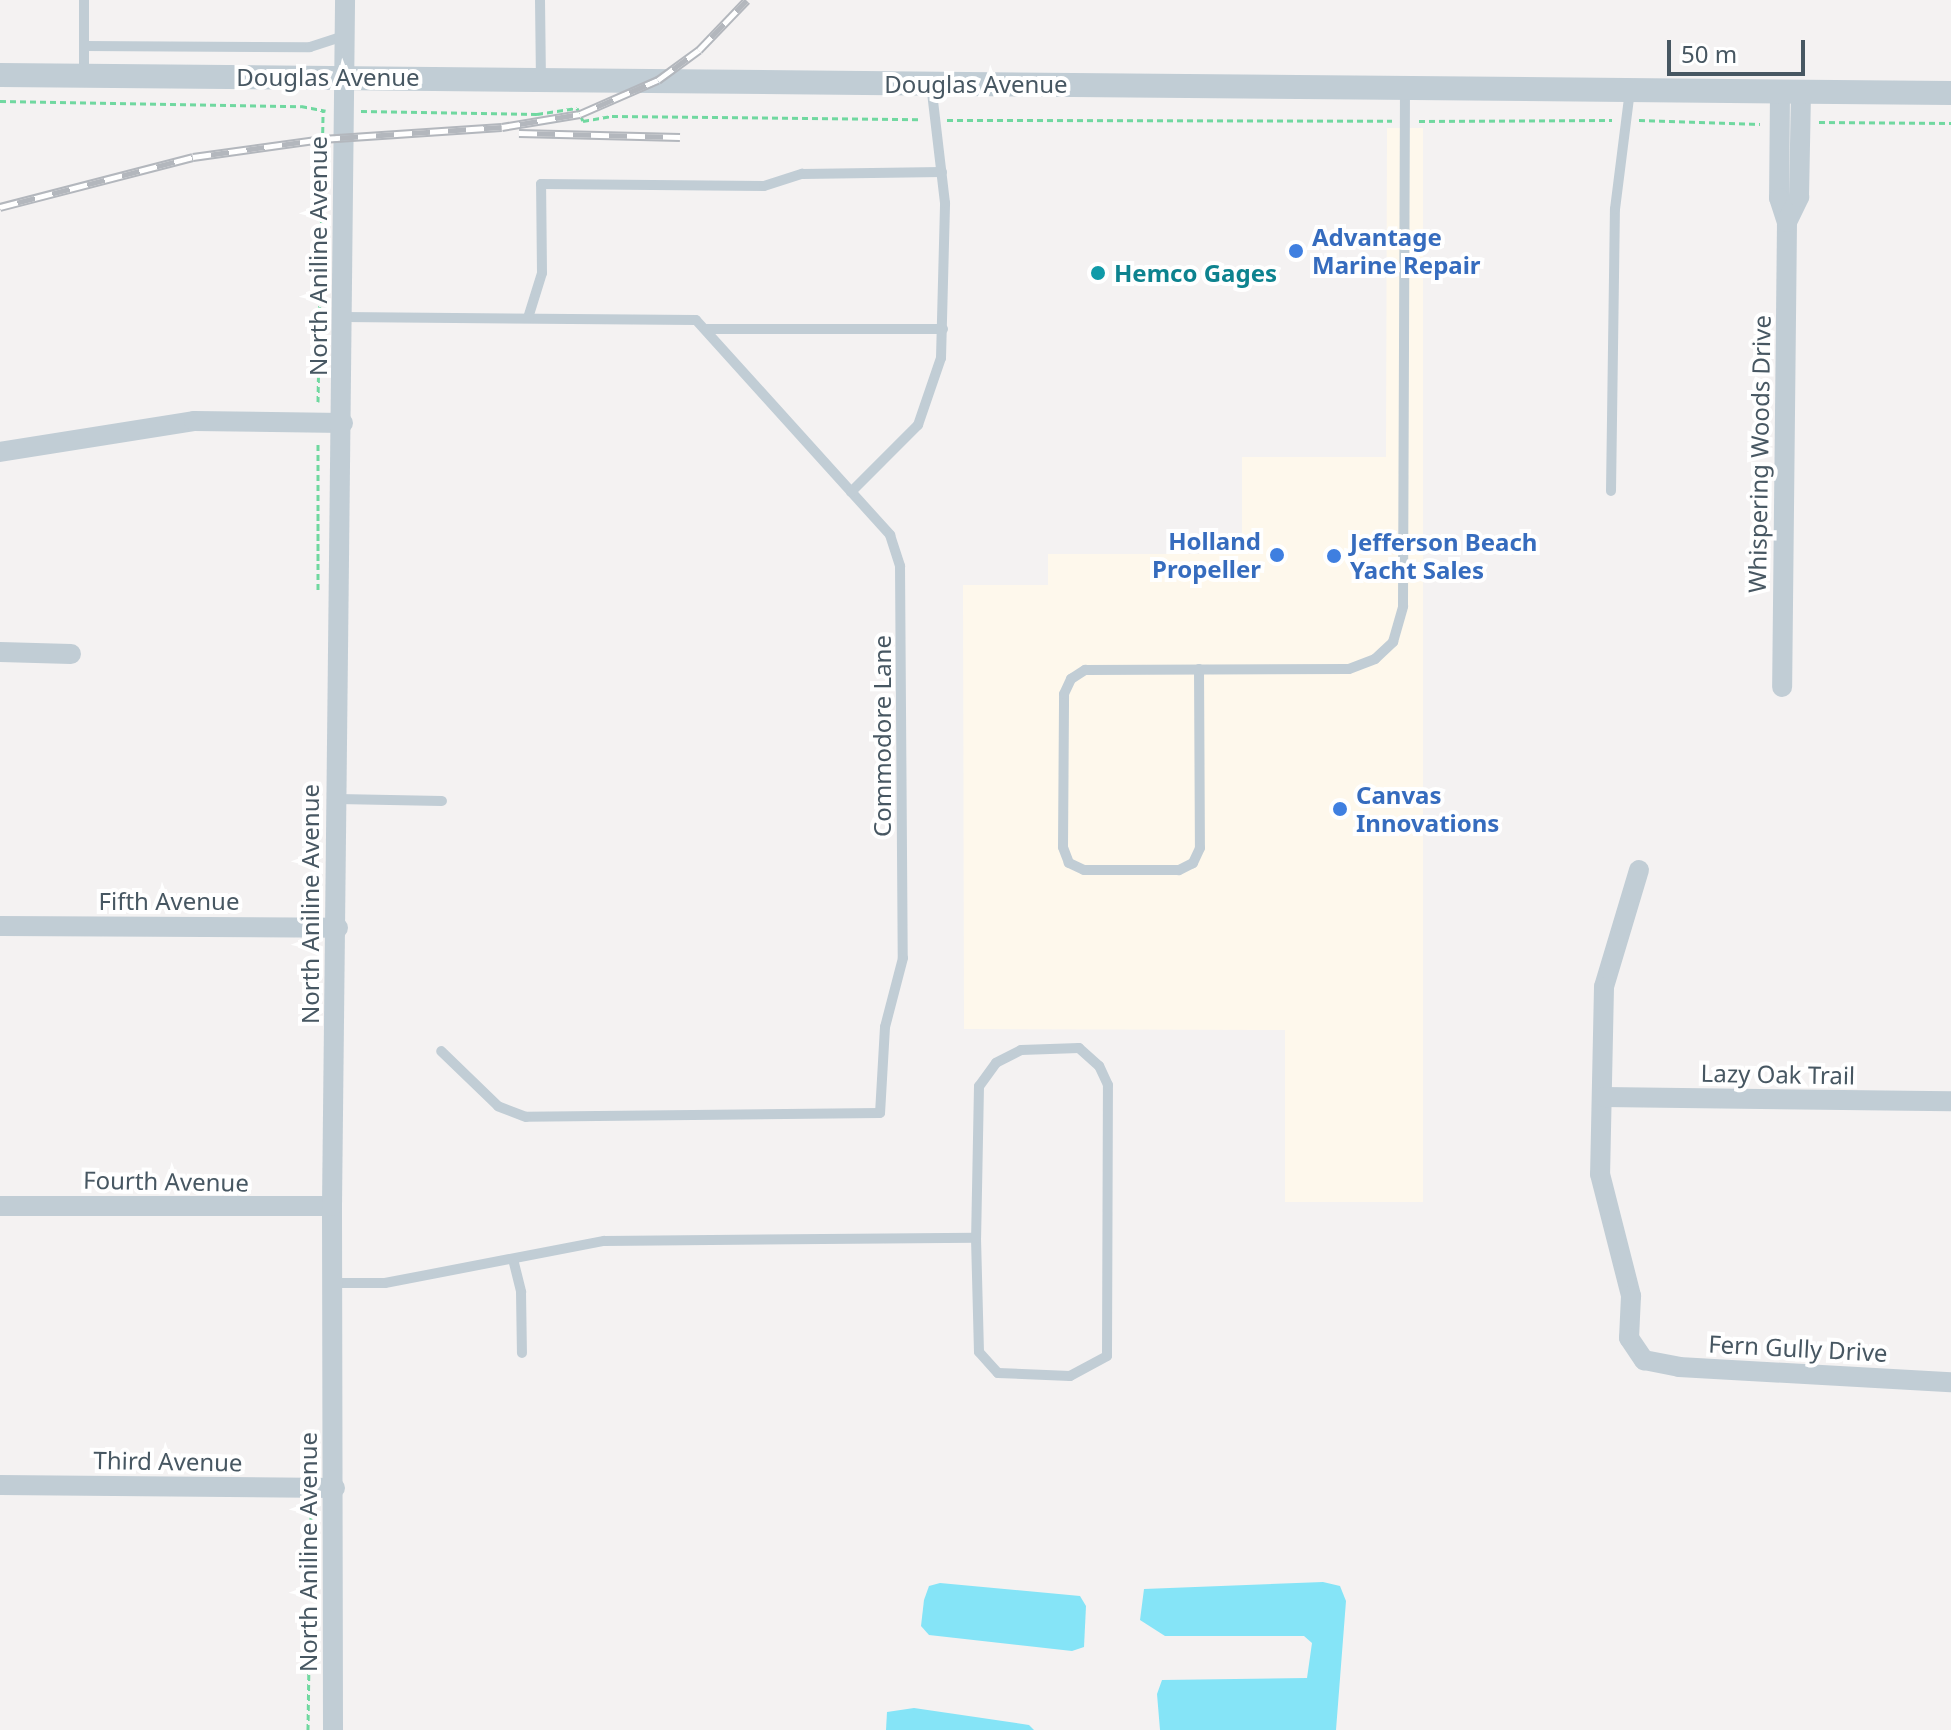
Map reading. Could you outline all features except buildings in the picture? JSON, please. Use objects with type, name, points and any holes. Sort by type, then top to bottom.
[{"type":"street","name":"North Aniline Avenue","points":[[333,1730],[335,1488],[332,1206],[338,928],[345,0]]},
{"type":"street","name":"Douglas Avenue","points":[[0,75],[1951,93]]},
{"type":"street","name":"Whispering Woods Drive","points":[[1782,687],[1787,222],[1779,198],[1790,125],[1790,92]]},
{"type":"street","points":[[0,452],[194,421],[343,423]]},
{"type":"street","points":[[0,652],[71,654]]},
{"type":"street","points":[[1604,1097],[1604,987],[1639,870]]},
{"type":"street","name":"Fifth Avenue","points":[[0,926],[338,928]]},
{"type":"street","name":"Lazy Oak Trail","points":[[1604,1097],[1951,1101]]},
{"type":"street","name":"Fern Gully Drive","points":[[1604,1097],[1600,1174],[1628,1280],[1629,1338],[1644,1360],[1726,1371],[1951,1382]]},
{"type":"street","name":"Fourth Avenue","points":[[0,1206],[332,1206]]},
{"type":"street","name":"Third Avenue","points":[[0,1485],[335,1488]]},
{"type":"lane","points":[[84,0],[84,76]]},
{"type":"lane","points":[[540,0],[541,78]]},
{"type":"lane","points":[[84,46],[310,47],[346,42]]},
{"type":"lane","points":[[851,492],[918,425],[935,382],[943,329],[942,172],[931,84]]},
{"type":"lane","points":[[1199,669],[1200,848],[1193,863],[1163,870],[1084,870],[1069,863],[1063,847],[1064,709],[1071,679],[1085,670],[1199,669],[1349,669],[1385,652],[1398,630],[1403,606],[1405,87]]},
{"type":"lane","points":[[1611,491],[1615,209],[1630,88]]},
{"type":"lane","points":[[528,318],[542,273],[541,184],[764,186],[802,174],[942,172]]},
{"type":"lane","points":[[343,317],[681,318],[707,329],[943,329]]},
{"type":"lane","name":"Commodore Lane","points":[[441,1051],[498,1106],[526,1117],[880,1113],[885,1027],[903,958],[900,566],[890,535],[707,329]]},
{"type":"lane","points":[[338,799],[442,801]]},
{"type":"lane","points":[[1079,1048],[1099,1066],[1108,1085],[1107,1356],[1070,1376],[998,1373],[979,1352],[976,1238],[979,1086],[996,1063],[1021,1050],[1079,1048]]},
{"type":"lane","points":[[332,1283],[385,1283],[604,1241],[976,1238]]},
{"type":"lane","points":[[513,1259],[521,1292],[522,1353]]},
{"type":"path","points":[[0,101],[324,110]]},
{"type":"path","points":[[366,105],[364,112],[537,114],[577,108],[583,121],[612,116],[917,119]]},
{"type":"path","points":[[949,120],[1628,120],[1790,125],[1951,123]]},
{"type":"shaded area","points":[[1387,128],[1423,128],[1423,1202],[1285,1202],[1285,1030],[964,1029],[963,585],[1048,585],[1048,554],[1242,554],[1242,457],[1386,457]]},
{"type":"water","points":[[1323,1582],[1340,1586],[1346,1601],[1336,1730],[1160,1730],[1157,1694],[1162,1680],[1307,1678],[1312,1643],[1304,1636],[1165,1636],[1140,1620],[1144,1589]]},
{"type":"water","points":[[940,1583],[1080,1596],[1086,1606],[1084,1647],[1072,1651],[929,1635],[921,1626],[924,1600],[929,1586]]},
{"type":"water","points":[[914,1708],[1029,1725],[1034,1730],[886,1730],[887,1712]]},
{"type":"railway","points":[[0,207],[193,157],[322,139],[502,127],[580,114],[658,80],[699,50],[747,0]]},
{"type":"railway","points":[[519,133],[680,137]]},
{"type":"place","name":"Advantage Marine Repair","points":[[1296,251]]},
{"type":"place","name":"Hemco Gages","points":[[1098,273]]},
{"type":"place","name":"Holland Propeller","points":[[1277,555]]},
{"type":"place","name":"Jefferson Beach Yacht Sales","points":[[1334,556]]},
{"type":"place","name":"Canvas Innovations","points":[[1340,809]]}]
